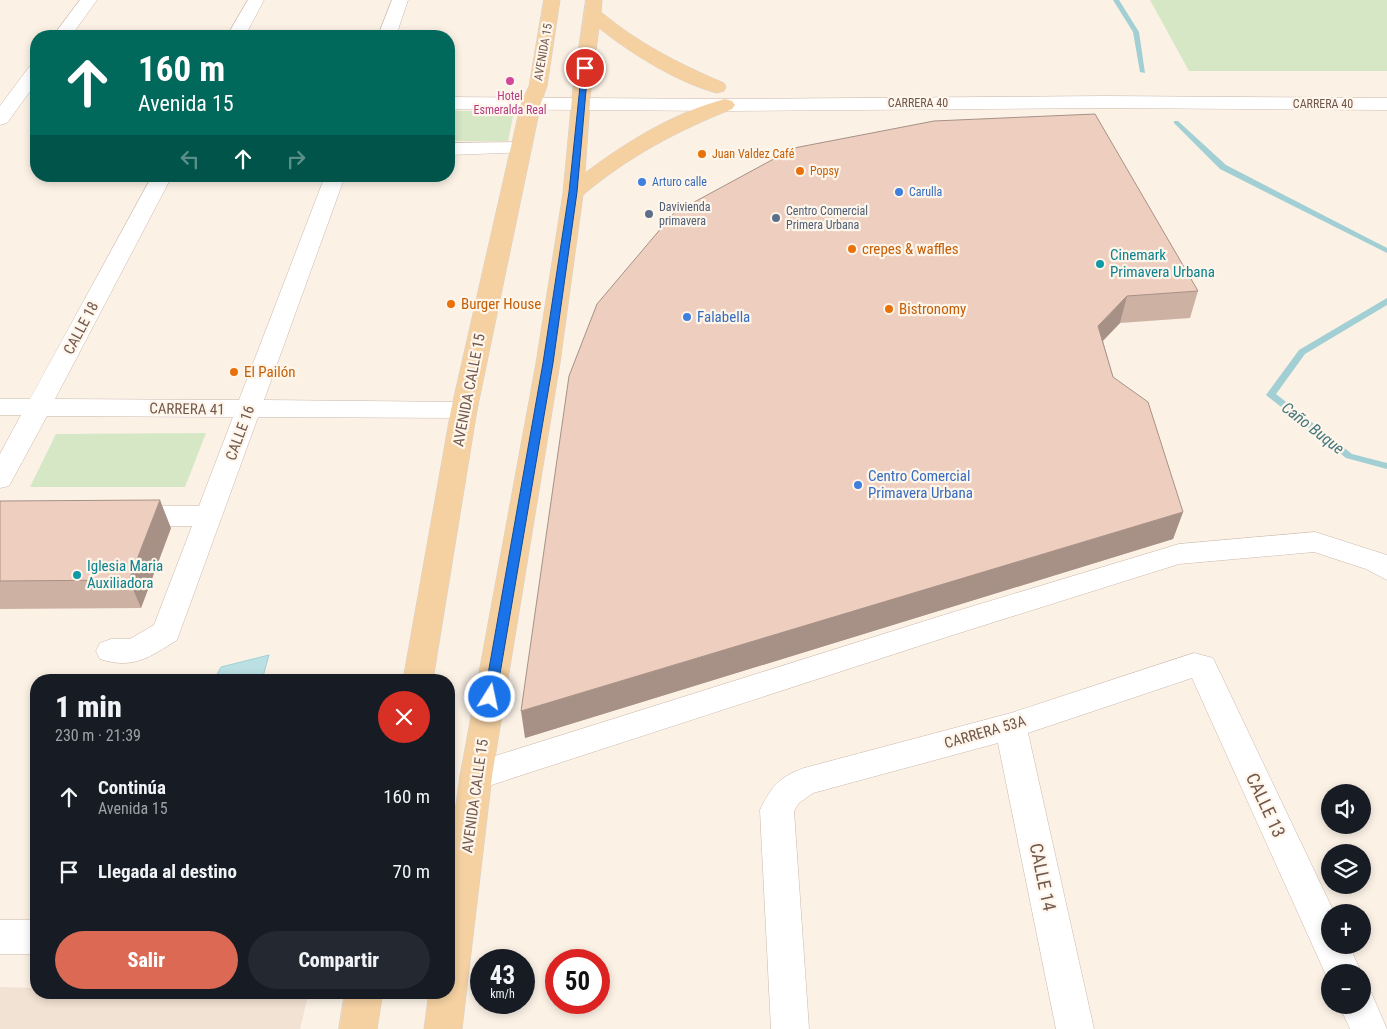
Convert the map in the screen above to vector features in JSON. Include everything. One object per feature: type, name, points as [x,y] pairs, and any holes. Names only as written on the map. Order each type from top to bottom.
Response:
[{"type":"main road","name":"AVENIDA 15","points":[[529,91],[552,0]]},
{"type":"main road","points":[[594,7],[631,44],[656,59],[717,86]]},
{"type":"main road","points":[[573,192],[581,95],[594,7]]},
{"type":"main road","name":"AVENIDA CALLE 15","points":[[419,674],[464,410],[522,148],[529,91]]},
{"type":"main road","points":[[573,192],[605,165],[642,142],[682,121],[725,105]]},
{"type":"main road","name":"AVENIDA CALLE 15","points":[[455,939],[476,776],[548,363],[573,192]]},
{"type":"main road","points":[[358,1029],[363,999]]},
{"type":"main road","points":[[443,1029],[447,999]]},
{"type":"street","points":[[67,30],[90,0]]},
{"type":"street","points":[[239,30],[256,0]]},
{"type":"street","points":[[389,30],[400,0]]},
{"type":"street","points":[[0,83],[30,79]]},
{"type":"street","points":[[0,119],[7,101],[30,82]]},
{"type":"street","name":"CARRERA 40","points":[[581,95],[737,86]]},
{"type":"street","name":"CARRERA 40","points":[[796,86],[1387,88]]},
{"type":"street","name":"CARRERA 40","points":[[455,102],[529,91],[725,105],[1096,102],[1387,104]]},
{"type":"street","points":[[7,101],[30,101]]},
{"type":"street","points":[[455,149],[522,148]]},
{"type":"street","name":"CALLE 18","points":[[0,479],[159,182]]},
{"type":"street","name":"CALLE 16","points":[[111,651],[134,651],[166,632],[332,182]]},
{"type":"street","name":"CARRERA 41","points":[[0,407],[464,410]]},
{"type":"street","points":[[100,516],[209,516]]},
{"type":"street","points":[[476,776],[947,625],[1179,554],[1315,542],[1376,562],[1387,569]]},
{"type":"street","name":"CARRERA 53A","points":[[790,1029],[777,810],[787,793],[804,782],[1011,726],[1194,665],[1202,667]]},
{"type":"street","name":"CALLE 13","points":[[1202,667],[1321,925]]},
{"type":"street","name":"CALLE 14","points":[[1011,726],[1075,1029]]},
{"type":"street","points":[[0,937],[30,937]]},
{"type":"street","points":[[1362,1014],[1370,1029]]},
{"type":"shaded area","points":[[0,987],[30,988],[30,999],[307,999],[300,1029],[0,1029]]},
{"type":"green space","points":[[1150,0],[1387,0],[1387,71],[1189,71]]},
{"type":"green space","points":[[455,111],[514,111],[508,141],[455,141]]},
{"type":"green space","points":[[206,433],[185,487],[30,487],[56,434]]},
{"type":"water","points":[[269,655],[264,674],[217,674],[221,667]]},
{"type":"building","name":"Centro Comercial Primavera Urbana","points":[[1095,114],[1198,291],[1127,296],[1098,326],[1113,377],[1148,402],[1183,512],[521,711],[569,376],[597,304],[674,213],[794,148],[934,121]]},
{"type":"building","points":[[160,500],[129,580],[0,581],[0,501]]},
{"type":"waterway","name":"Caño Buque","points":[[1116,0],[1136,32],[1143,72]]},
{"type":"waterway","name":"Caño Buque","points":[[1176,122],[1223,167],[1387,251]]},
{"type":"waterway","name":"Caño Buque","points":[[1387,301],[1302,352],[1271,395],[1349,456],[1387,466]]},
{"type":"place","name":"Hotel Esmeralda Real","points":[[510,81]]},
{"type":"place","name":"Juan Valdez Café","points":[[702,154]]},
{"type":"place","name":"Popsy","points":[[800,171]]},
{"type":"place","name":"Arturo calle","points":[[642,182]]},
{"type":"place","name":"Carulla","points":[[899,192]]},
{"type":"place","name":"Davivienda primavera","points":[[649,214]]},
{"type":"place","name":"Centro Comercial Primera Urbana","points":[[776,218]]},
{"type":"place","name":"crepes & waffles","points":[[852,249]]},
{"type":"place","name":"Cinemark Primavera Urbana","points":[[1100,264]]},
{"type":"place","name":"Burger House","points":[[451,304]]},
{"type":"place","name":"Bistronomy","points":[[889,309]]},
{"type":"place","name":"Falabella","points":[[687,317]]},
{"type":"place","name":"El Pailón","points":[[234,372]]},
{"type":"place","name":"Centro Comercial Primavera Urbana","points":[[858,485]]},
{"type":"place","name":"Iglesia Maria Auxiliadora","points":[[77,575]]},
{"type":"route","points":[[490,697],[548,363],[573,192],[580,104],[585,68]]}]
